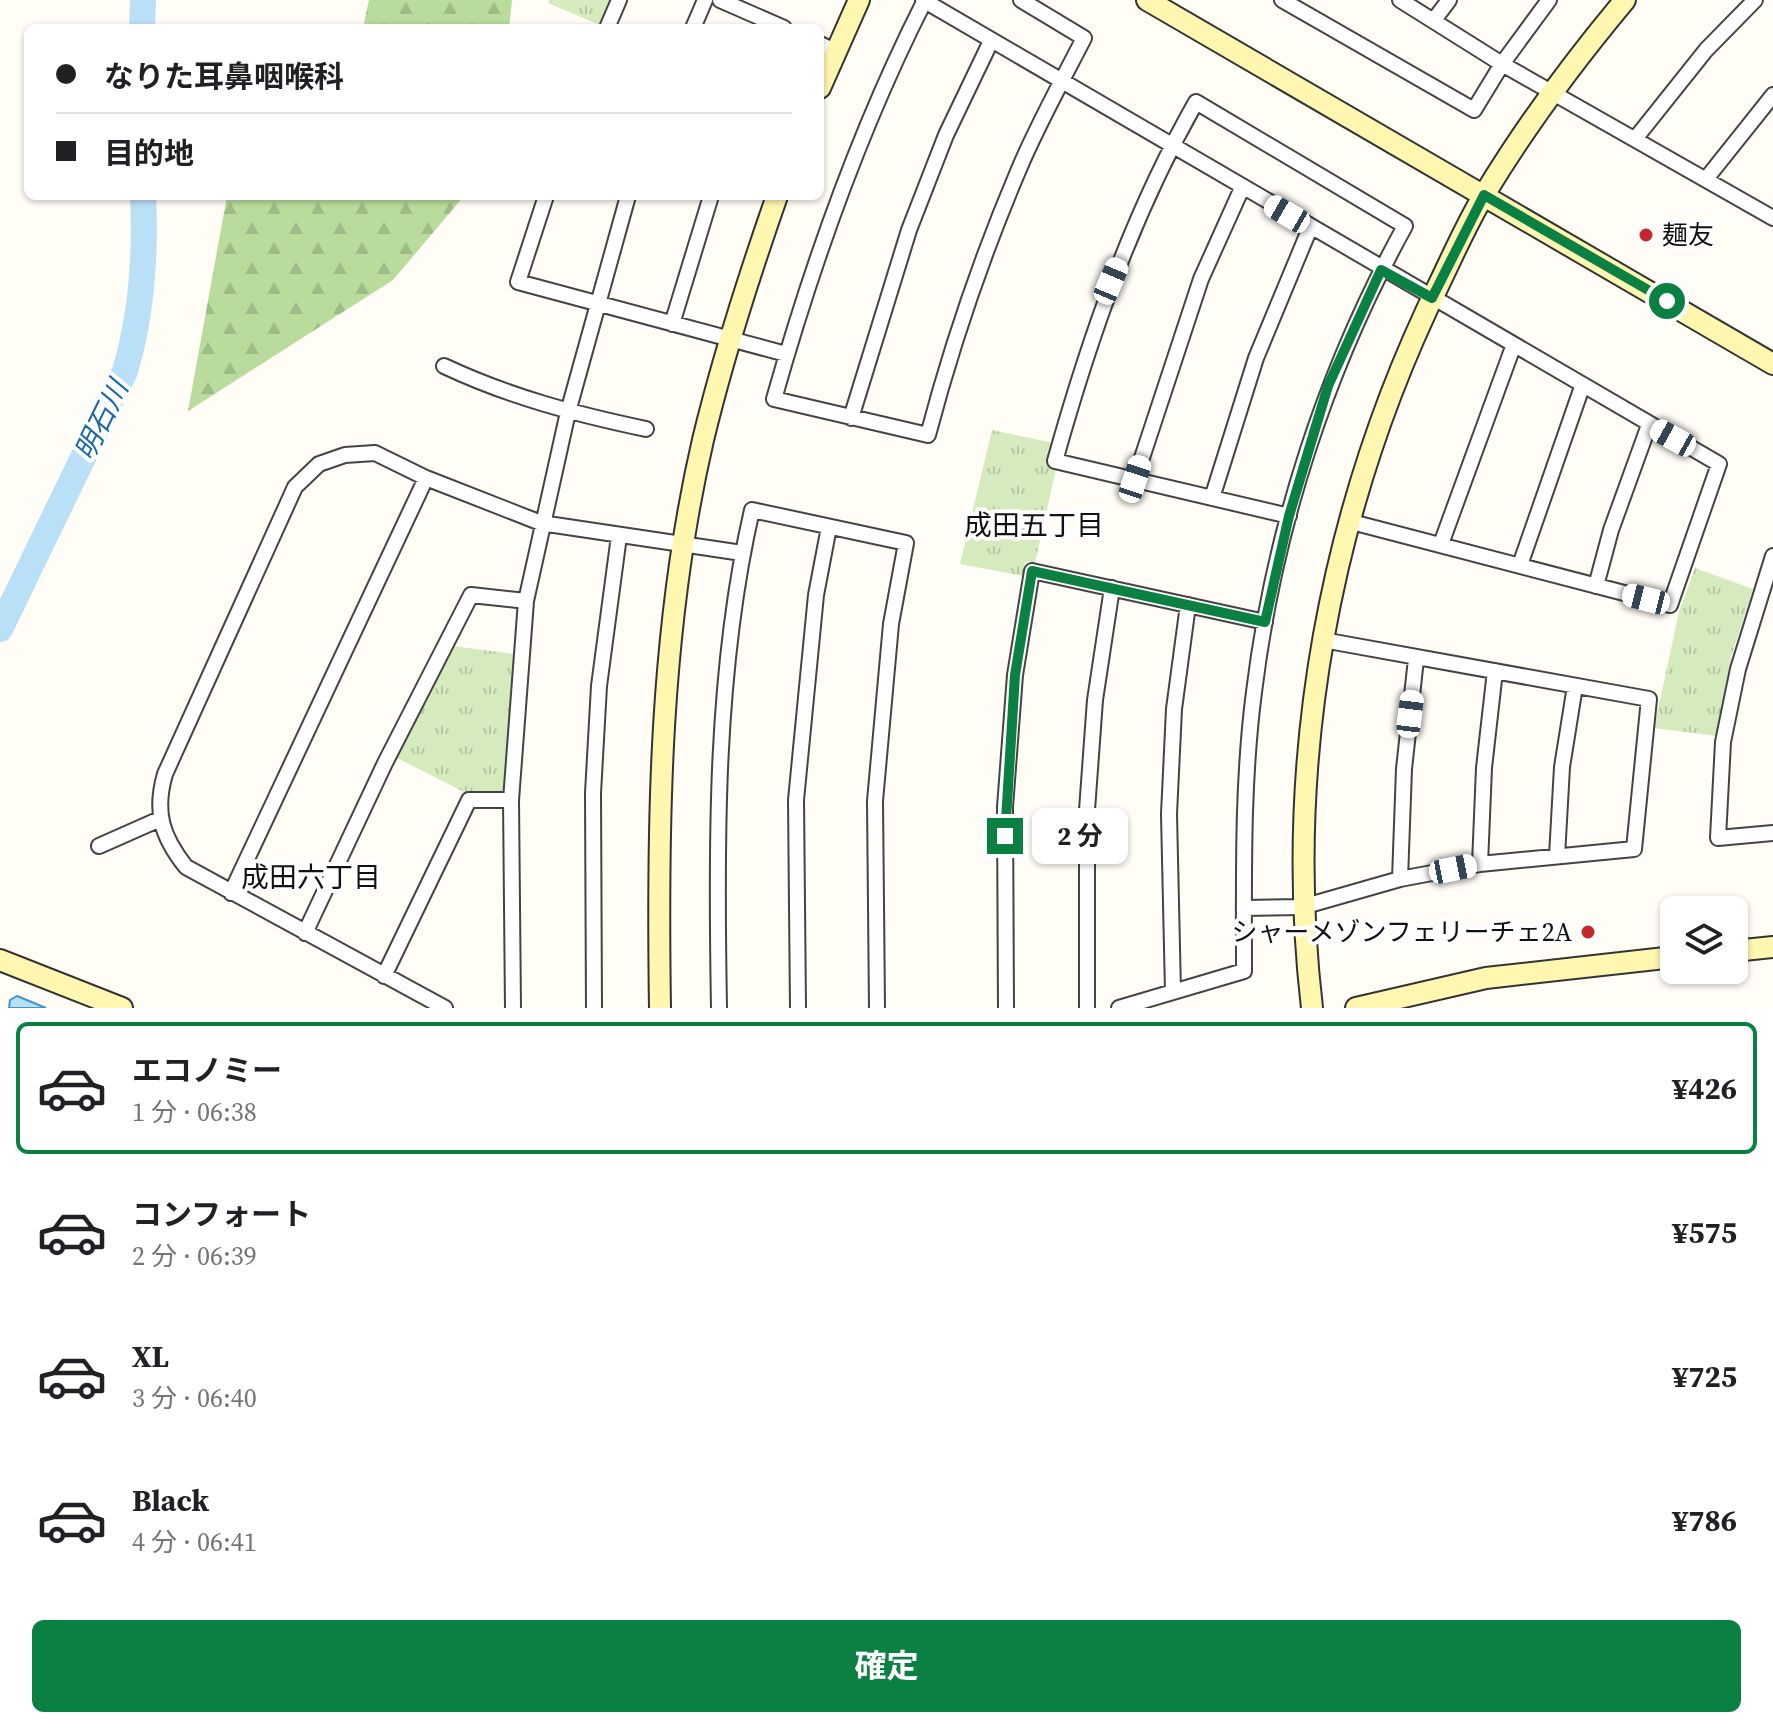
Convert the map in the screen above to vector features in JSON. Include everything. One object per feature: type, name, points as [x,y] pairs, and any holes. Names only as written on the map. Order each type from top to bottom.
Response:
[{"type":"street","points":[[609,24],[619,0]]},
{"type":"street","points":[[695,24],[705,0]]},
{"type":"street","points":[[720,0],[773,24]]},
{"type":"street","points":[[824,68],[828,48],[859,0]]},
{"type":"street","points":[[1021,0],[1084,38],[1062,82],[1020,167],[983,259],[949,355],[928,435],[774,399],[810,273],[876,101],[924,0],[991,41],[1062,82],[1171,145],[1381,270],[1719,464],[1670,605],[1348,521]]},
{"type":"street","points":[[1147,0],[1773,364]]},
{"type":"street","points":[[1282,0],[1474,110],[1502,64],[1549,0]]},
{"type":"street","points":[[1400,0],[1502,64],[1773,218]]},
{"type":"street","points":[[1434,20],[1449,0]]},
{"type":"street","points":[[1312,1008],[1302,907],[1305,789],[1323,640],[1348,521],[1387,402],[1432,298],[1484,195],[1554,91],[1625,0]]},
{"type":"street","points":[[1635,139],[1706,50],[1755,0]]},
{"type":"street","points":[[851,418],[909,230],[946,135],[991,41]]},
{"type":"street","points":[[1706,179],[1773,95]]},
{"type":"street","points":[[1119,1008],[1244,971],[1244,815],[1249,742],[1265,622],[1289,516],[1328,386],[1381,270],[1405,226],[1196,102],[1171,145],[1103,302],[1055,461],[1289,516]]},
{"type":"street","points":[[1135,479],[1201,279],[1242,188]]},
{"type":"street","points":[[545,200],[518,282],[786,354]]},
{"type":"street","points":[[513,1008],[511,800],[526,601],[568,412],[627,200]]},
{"type":"street","points":[[672,324],[710,200]]},
{"type":"street","points":[[660,1008],[660,796],[667,687],[684,546],[703,442],[730,340],[776,200]]},
{"type":"street","points":[[1212,498],[1256,358],[1310,228]]},
{"type":"street","points":[[1441,544],[1513,347]]},
{"type":"street","points":[[444,366],[498,391],[568,412],[646,429]]},
{"type":"street","points":[[1520,565],[1582,387]]},
{"type":"street","points":[[1596,586],[1611,530],[1649,425]]},
{"type":"street","points":[[445,1008],[186,867],[162,833],[160,791],[165,774],[295,487],[319,464],[375,453],[426,478],[541,523],[742,553]]},
{"type":"street","points":[[231,893],[426,478]]},
{"type":"street","points":[[719,1008],[720,796],[742,553],[752,510],[906,543],[891,624],[875,801],[877,1008]]},
{"type":"street","points":[[798,1008],[796,800],[816,595],[829,527]]},
{"type":"street","points":[[594,1008],[593,793],[599,686],[619,536]]},
{"type":"street","points":[[1773,556],[1738,669],[1723,742],[1718,838],[1773,833]]},
{"type":"street","points":[[1006,1008],[1005,807],[1015,675],[1032,571],[1265,622]]},
{"type":"street","points":[[1087,1008],[1087,810],[1095,700],[1112,588]]},
{"type":"street","points":[[305,933],[385,763],[471,595],[526,601]]},
{"type":"street","points":[[1173,992],[1169,814],[1174,709],[1188,605]]},
{"type":"street","points":[[1244,908],[1302,907],[1400,879],[1480,864],[1634,849],[1649,699],[1323,640]]},
{"type":"street","points":[[1400,879],[1404,769],[1416,659]]},
{"type":"street","points":[[1480,864],[1484,768],[1495,671]]},
{"type":"street","points":[[1557,856],[1562,767],[1575,686]]},
{"type":"street","points":[[384,976],[469,800],[511,800]]},
{"type":"street","points":[[99,846],[160,819]]},
{"type":"street","points":[[1748,950],[1773,947]]},
{"type":"street","points":[[1356,1008],[1486,978],[1660,959]]},
{"type":"street","points":[[0,960],[122,1008]]},
{"type":"green space","points":[[369,0],[512,0],[509,24],[364,24]]},
{"type":"green space","points":[[549,0],[611,0],[600,24],[548,3]]},
{"type":"green space","points":[[226,200],[461,200],[393,280],[188,411]]},
{"type":"green space","points":[[992,430],[1053,443],[1048,467],[1056,469],[1035,563],[1025,562],[1023,576],[960,564]]},
{"type":"green space","points":[[1695,568],[1753,589],[1731,657],[1717,736],[1654,728],[1679,612]]},
{"type":"green space","points":[[452,646],[514,654],[506,787],[499,794],[466,793],[397,758]]},
{"type":"water","points":[[17,996],[46,1008],[9,1008],[10,1000]]},
{"type":"waterway","name":"明石川","points":[[142,24],[143,0]]},
{"type":"waterway","name":"明石川","points":[[0,629],[125,371],[142,284],[143,200]]},
{"type":"place","name":"麺友","points":[[1646,235]]},
{"type":"place","name":"シャーメゾンフェリーチェ2A","points":[[1588,932]]},
{"type":"district","name":"成田五丁目","points":[[1034,525]]},
{"type":"district","name":"成田六丁目","points":[[311,877]]},
{"type":"route","points":[[1005,836],[1015,675],[1032,571],[1265,622],[1289,516],[1328,386],[1381,270],[1432,298],[1484,195],[1667,301]]}]
